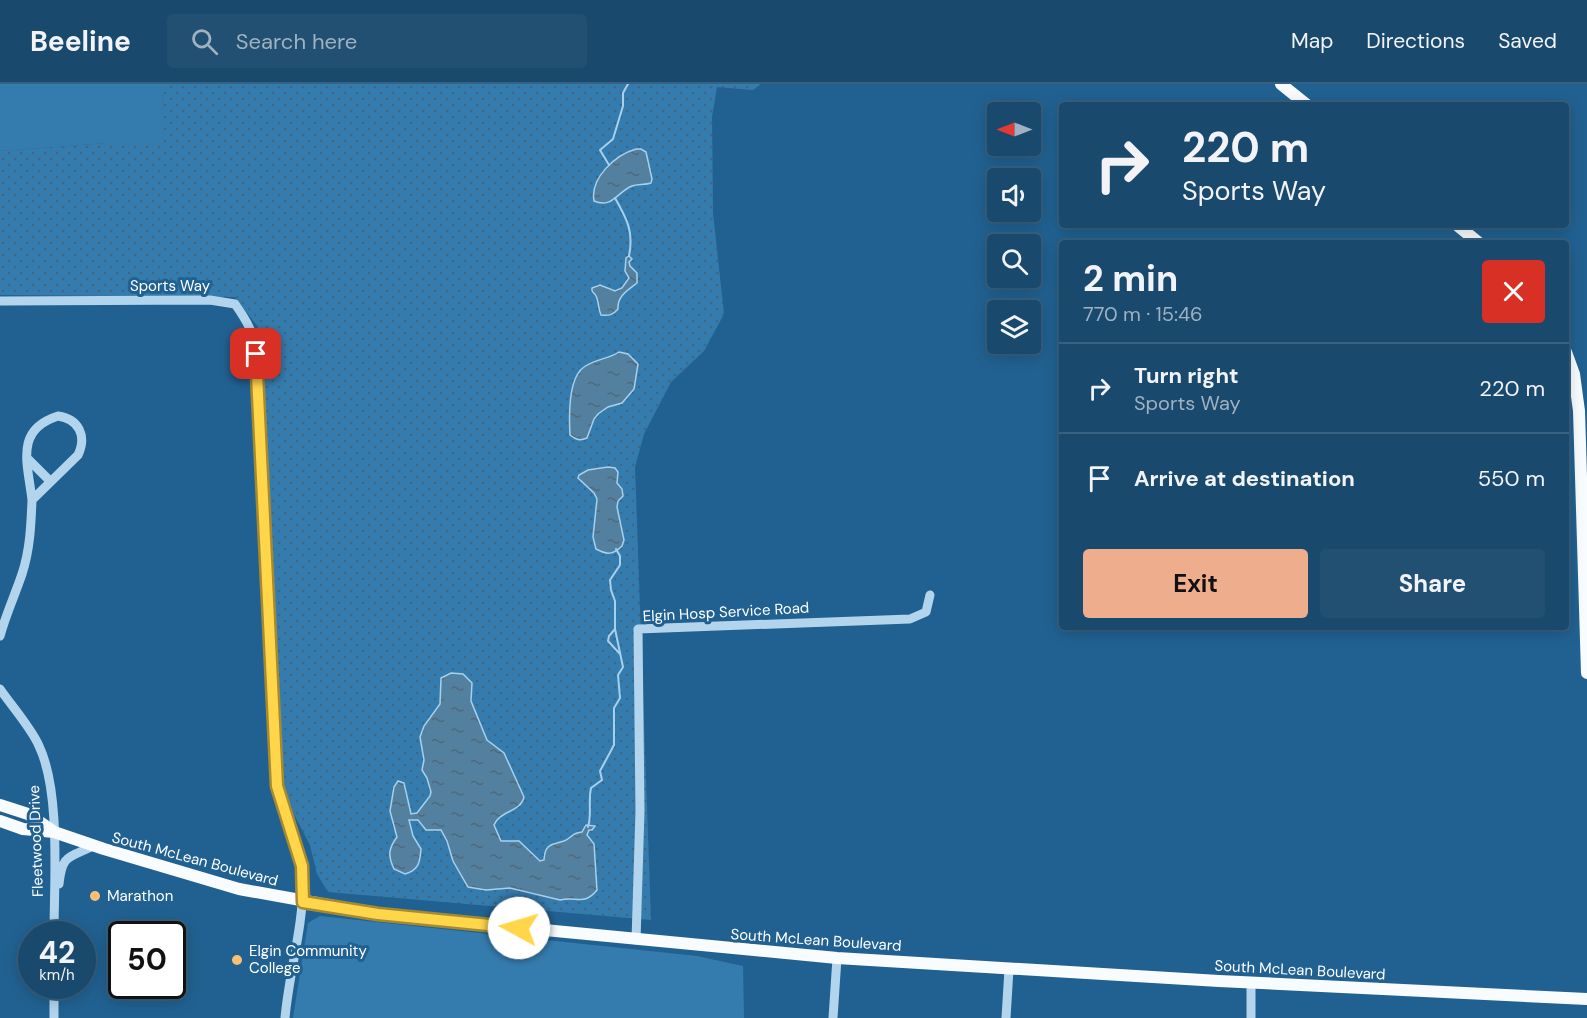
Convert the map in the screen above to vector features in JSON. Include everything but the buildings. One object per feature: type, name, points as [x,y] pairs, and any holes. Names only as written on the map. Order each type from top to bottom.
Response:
[{"type":"main road","points":[[1281,84],[1303,102]]},
{"type":"main road","points":[[1461,228],[1475,240]]},
{"type":"main road","points":[[1569,360],[1574,374],[1579,411],[1587,673]]},
{"type":"main road","name":"South McLean Boulevard","points":[[0,804],[28,814],[54,832]]},
{"type":"main road","name":"South McLean Boulevard","points":[[0,821],[23,829],[54,832],[93,846],[239,889],[378,914],[837,958],[1251,983],[1587,999]]},
{"type":"street","name":"Sports Way","points":[[0,301],[210,300],[235,304],[248,322],[254,338],[256,354],[277,786],[302,866],[303,902],[285,1018]]},
{"type":"street","points":[[0,636],[7,610],[22,574],[31,535],[32,500],[26,447],[31,435],[44,421],[58,416],[68,418],[78,427],[83,446],[78,455],[32,500]]},
{"type":"street","points":[[28,459],[50,481]]},
{"type":"street","name":"Elgin Hosp Service Road","points":[[636,940],[640,811],[638,629],[910,619],[926,612],[930,595]]},
{"type":"street","name":"Fleetwood Drive","points":[[0,688],[39,745],[49,777],[54,832],[54,921]]},
{"type":"street","points":[[54,902],[60,896],[61,865],[67,859],[93,846]]},
{"type":"street","points":[[833,1018],[837,958]]},
{"type":"street","points":[[1006,1018],[1009,969]]},
{"type":"street","points":[[1251,983],[1251,1018]]},
{"type":"street","points":[[54,999],[54,1018]]},
{"type":"shaded area","points":[[0,84],[162,84],[164,143],[108,143],[0,151]]},
{"type":"shaded area","points":[[162,84],[761,84],[753,90],[717,87],[712,117],[713,213],[724,314],[704,351],[671,382],[644,434],[635,467],[651,920],[328,892],[317,874],[310,845],[285,797],[258,327],[235,297],[0,295],[0,151],[108,143],[163,143]]},
{"type":"shaded area","points":[[320,916],[697,956],[743,966],[744,1018],[293,1018],[308,923]]},
{"type":"water","points":[[636,149],[646,152],[651,183],[632,186],[605,203],[594,201],[594,192],[600,176],[620,156]]},
{"type":"water","points":[[629,256],[632,259],[629,262],[630,266],[637,273],[637,283],[621,297],[616,311],[611,315],[601,315],[592,288],[600,285],[615,291],[622,288],[629,278],[625,271],[626,258]]},
{"type":"water","points":[[619,352],[628,354],[638,364],[634,389],[622,403],[608,407],[598,414],[587,438],[580,440],[574,438],[570,435],[570,408],[572,389],[579,372],[588,364]]},
{"type":"water","points":[[615,468],[618,472],[617,483],[622,489],[623,496],[618,501],[617,507],[624,540],[622,546],[610,553],[596,549],[593,537],[597,499],[594,493],[578,478],[588,470]]},
{"type":"water","points":[[451,673],[463,674],[472,683],[471,701],[487,740],[504,753],[524,797],[519,806],[500,817],[494,825],[501,841],[519,841],[540,861],[544,860],[546,850],[550,846],[582,832],[586,825],[595,826],[589,830],[587,835],[594,844],[597,890],[588,898],[560,900],[510,888],[486,890],[468,887],[453,861],[441,830],[426,830],[418,820],[409,820],[413,836],[421,849],[418,865],[405,874],[394,869],[390,853],[397,837],[390,811],[394,787],[398,781],[404,783],[411,814],[417,813],[430,796],[427,778],[422,770],[424,760],[420,737],[424,726],[440,704],[441,678]]},
{"type":"waterway","points":[[609,165],[600,150],[613,139],[623,106],[623,93],[628,84]]},
{"type":"waterway","points":[[615,198],[630,233],[629,256]]},
{"type":"waterway","points":[[588,827],[591,788],[602,780],[600,771],[614,745],[614,708],[620,698],[618,675],[623,667],[615,629],[615,601],[610,580],[620,565],[620,556],[616,549]]},
{"type":"waterway","points":[[615,629],[608,641],[620,654]]},
{"type":"place","name":"Marathon","points":[[95,896]]},
{"type":"place","name":"Elgin Community College","points":[[237,960]]},
{"type":"route","points":[[256,354],[277,786],[302,866],[303,902],[378,914],[519,928]]}]
